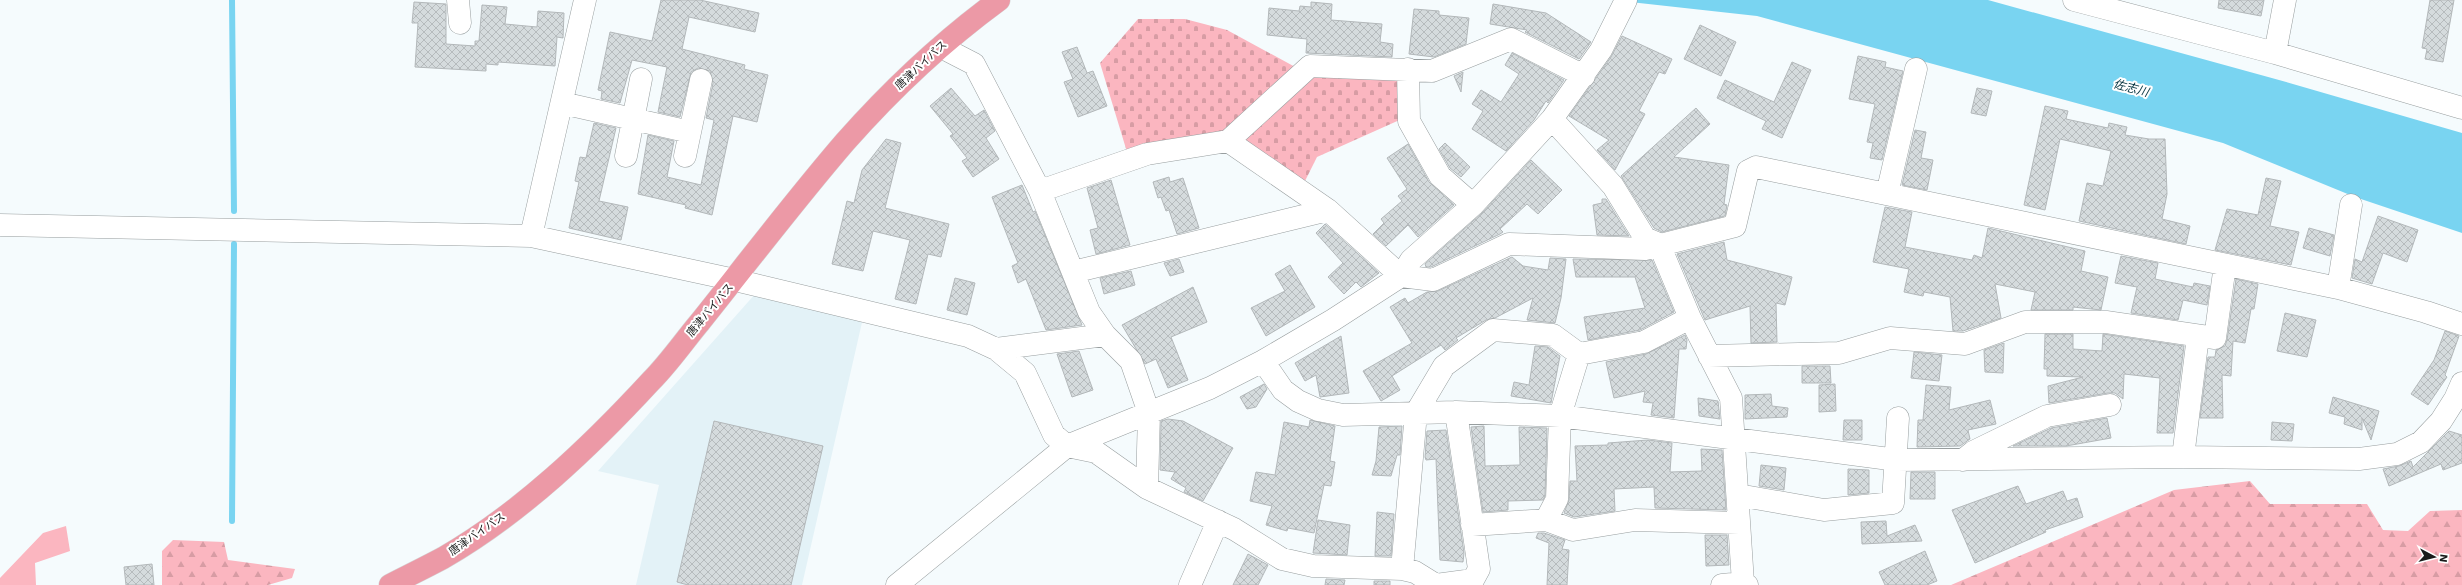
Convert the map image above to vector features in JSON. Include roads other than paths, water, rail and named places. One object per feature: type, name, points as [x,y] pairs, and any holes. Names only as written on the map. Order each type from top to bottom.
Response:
[{"type":"highway","name":"唐津バイパス","points":[[390,585],[444,557],[498,520],[556,475],[653,380],[846,142],[899,86],[941,47],[964,26],[999,0]]},
{"type":"street","points":[[458,0],[460,23]]},
{"type":"street","points":[[531,236],[585,0]]},
{"type":"street","points":[[2074,0],[2275,53],[2462,108]]},
{"type":"street","points":[[2275,53],[2285,0]]},
{"type":"street","points":[[897,585],[1067,446],[1210,388],[1264,361],[1333,320],[1401,276],[1411,260],[1473,205],[1552,119],[1584,76],[1623,7]]},
{"type":"street","points":[[1040,191],[1147,154],[1228,141],[1310,66],[1432,71],[1511,39],[1584,76]]},
{"type":"street","points":[[941,47],[974,64],[1040,191],[1089,312],[1106,335],[1131,361],[1149,413],[1147,488]]},
{"type":"street","points":[[1887,194],[1916,69]]},
{"type":"street","points":[[1408,70],[1409,121],[1440,176],[1473,205]]},
{"type":"street","points":[[626,156],[642,80]]},
{"type":"street","points":[[685,156],[701,80]]},
{"type":"street","points":[[562,103],[690,132]]},
{"type":"street","points":[[1552,119],[1613,186],[1645,238],[1659,244],[1690,318],[1731,398],[1739,523],[1737,584]]},
{"type":"street","points":[[1228,141],[1328,210],[1401,276],[1433,280],[1509,244],[1645,249],[1659,244],[1736,226],[1748,171],[1756,167],[2338,288],[2426,312],[2462,324]]},
{"type":"street","points":[[2338,288],[2351,205]]},
{"type":"street","points":[[1073,272],[1328,210]]},
{"type":"street","points":[[0,225],[531,236],[735,280],[968,336],[996,349],[1025,373],[1054,435],[1067,446],[1096,452],[1147,488],[1218,521],[1282,559],[1313,566],[1410,575],[1436,585],[1473,580],[1479,569],[1456,412]]},
{"type":"street","points":[[1709,356],[1838,353],[1890,338],[1966,344],[2025,322],[2106,322],[2215,338],[2225,265]]},
{"type":"street","points":[[1410,575],[1416,413],[1444,366],[1493,330],[1553,335],[1579,354],[1644,342],[1690,318]]},
{"type":"street","points":[[996,349],[1106,335]]},
{"type":"street","points":[[2183,456],[2198,336]]},
{"type":"street","points":[[1546,520],[1557,499],[1560,416],[1579,354]]},
{"type":"street","points":[[1264,361],[1283,390],[1298,401],[1318,410],[1343,415],[1456,412],[1560,416],[1897,460],[2183,456],[2359,459],[2397,454],[2421,442],[2441,421],[2455,399],[2462,383]]},
{"type":"street","points":[[1963,460],[1973,452],[2047,416],[2110,405]]},
{"type":"street","points":[[1738,495],[1824,510],[1893,503],[1897,460],[1898,418]]},
{"type":"street","points":[[1472,525],[1546,520],[1573,530],[1635,520],[1739,523]]},
{"type":"street","points":[[1190,585],[1218,521]]},
{"type":"water","name":"佐志川","points":[[1612,0],[1988,0],[2279,80],[2462,133],[2462,233],[2355,197],[2223,143],[1757,16]]},
{"type":"waterway","points":[[232,0],[234,211]]},
{"type":"waterway","points":[[232,521],[234,244]]}]
